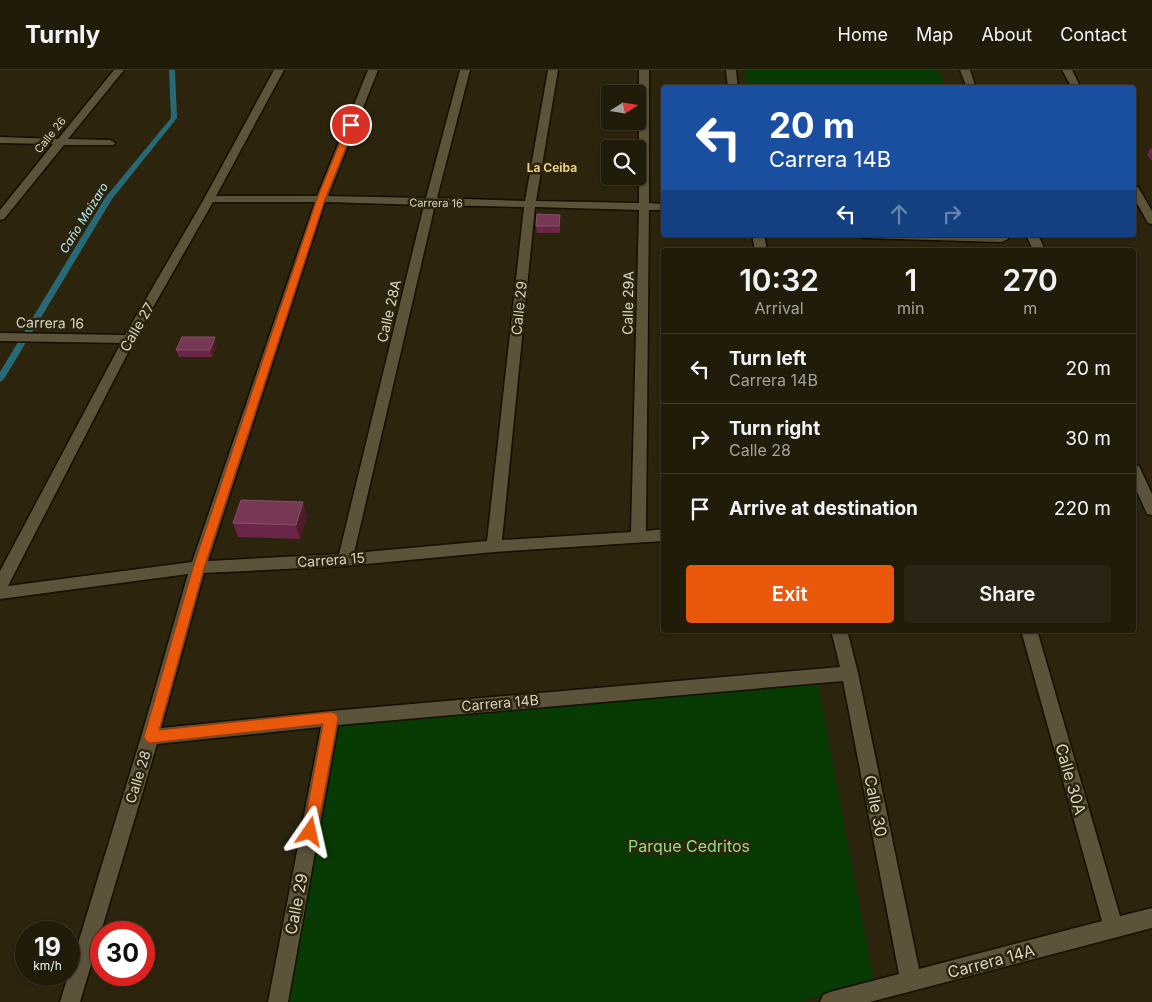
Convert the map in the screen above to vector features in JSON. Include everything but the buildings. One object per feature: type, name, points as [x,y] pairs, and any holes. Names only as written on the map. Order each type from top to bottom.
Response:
[{"type":"street","name":"Calle 26","points":[[0,217],[119,70]]},
{"type":"street","name":"Calle 27","points":[[0,586],[129,340],[279,70]]},
{"type":"street","name":"Calle 28","points":[[70,1002],[150,737],[198,568],[321,199],[373,70]]},
{"type":"street","name":"Calle 28A","points":[[345,560],[430,203],[465,70]]},
{"type":"street","name":"Calle 29","points":[[494,546],[530,204],[553,70]]},
{"type":"street","name":"Calle 29A","points":[[638,537],[644,207],[644,70]]},
{"type":"street","points":[[730,70],[732,85]]},
{"type":"street","points":[[966,70],[971,85]]},
{"type":"street","points":[[1067,70],[1074,85]]},
{"type":"street","points":[[0,140],[62,140],[110,143]]},
{"type":"street","points":[[1136,193],[1150,216]]},
{"type":"street","name":"Carrera 16","points":[[209,199],[321,199],[661,207]]},
{"type":"street","points":[[1136,213],[1150,216]]},
{"type":"street","points":[[932,237],[1002,239],[1002,237]]},
{"type":"street","name":"Carrera 16","points":[[0,337],[129,340]]},
{"type":"street","points":[[1136,476],[1146,503]]},
{"type":"street","name":"Carrera 15","points":[[0,593],[198,568],[345,560],[494,546],[661,535]]},
{"type":"street","name":"Calle 30","points":[[840,633],[850,673],[911,982]]},
{"type":"street","name":"Calle 30A","points":[[1030,633],[1114,929]]},
{"type":"street","name":"Carrera 14B","points":[[150,737],[331,718],[850,673]]},
{"type":"street","name":"Calle 29","points":[[278,1002],[331,718]]},
{"type":"street","name":"Carrera 14A","points":[[830,1002],[1152,918]]},
{"type":"green space","points":[[745,70],[938,70],[946,85],[747,85]]},
{"type":"green space","name":"Parque Cedritos","points":[[817,678],[874,982],[799,1002],[281,1002],[335,722]]},
{"type":"waterway","name":"Caño Maizaro","points":[[0,379],[109,198],[174,118],[172,70]]},
{"type":"district","name":"La Ceiba","points":[[552,168]]},
{"type":"route","points":[[310,832],[331,718],[150,737],[198,568],[321,199],[351,125]]}]
